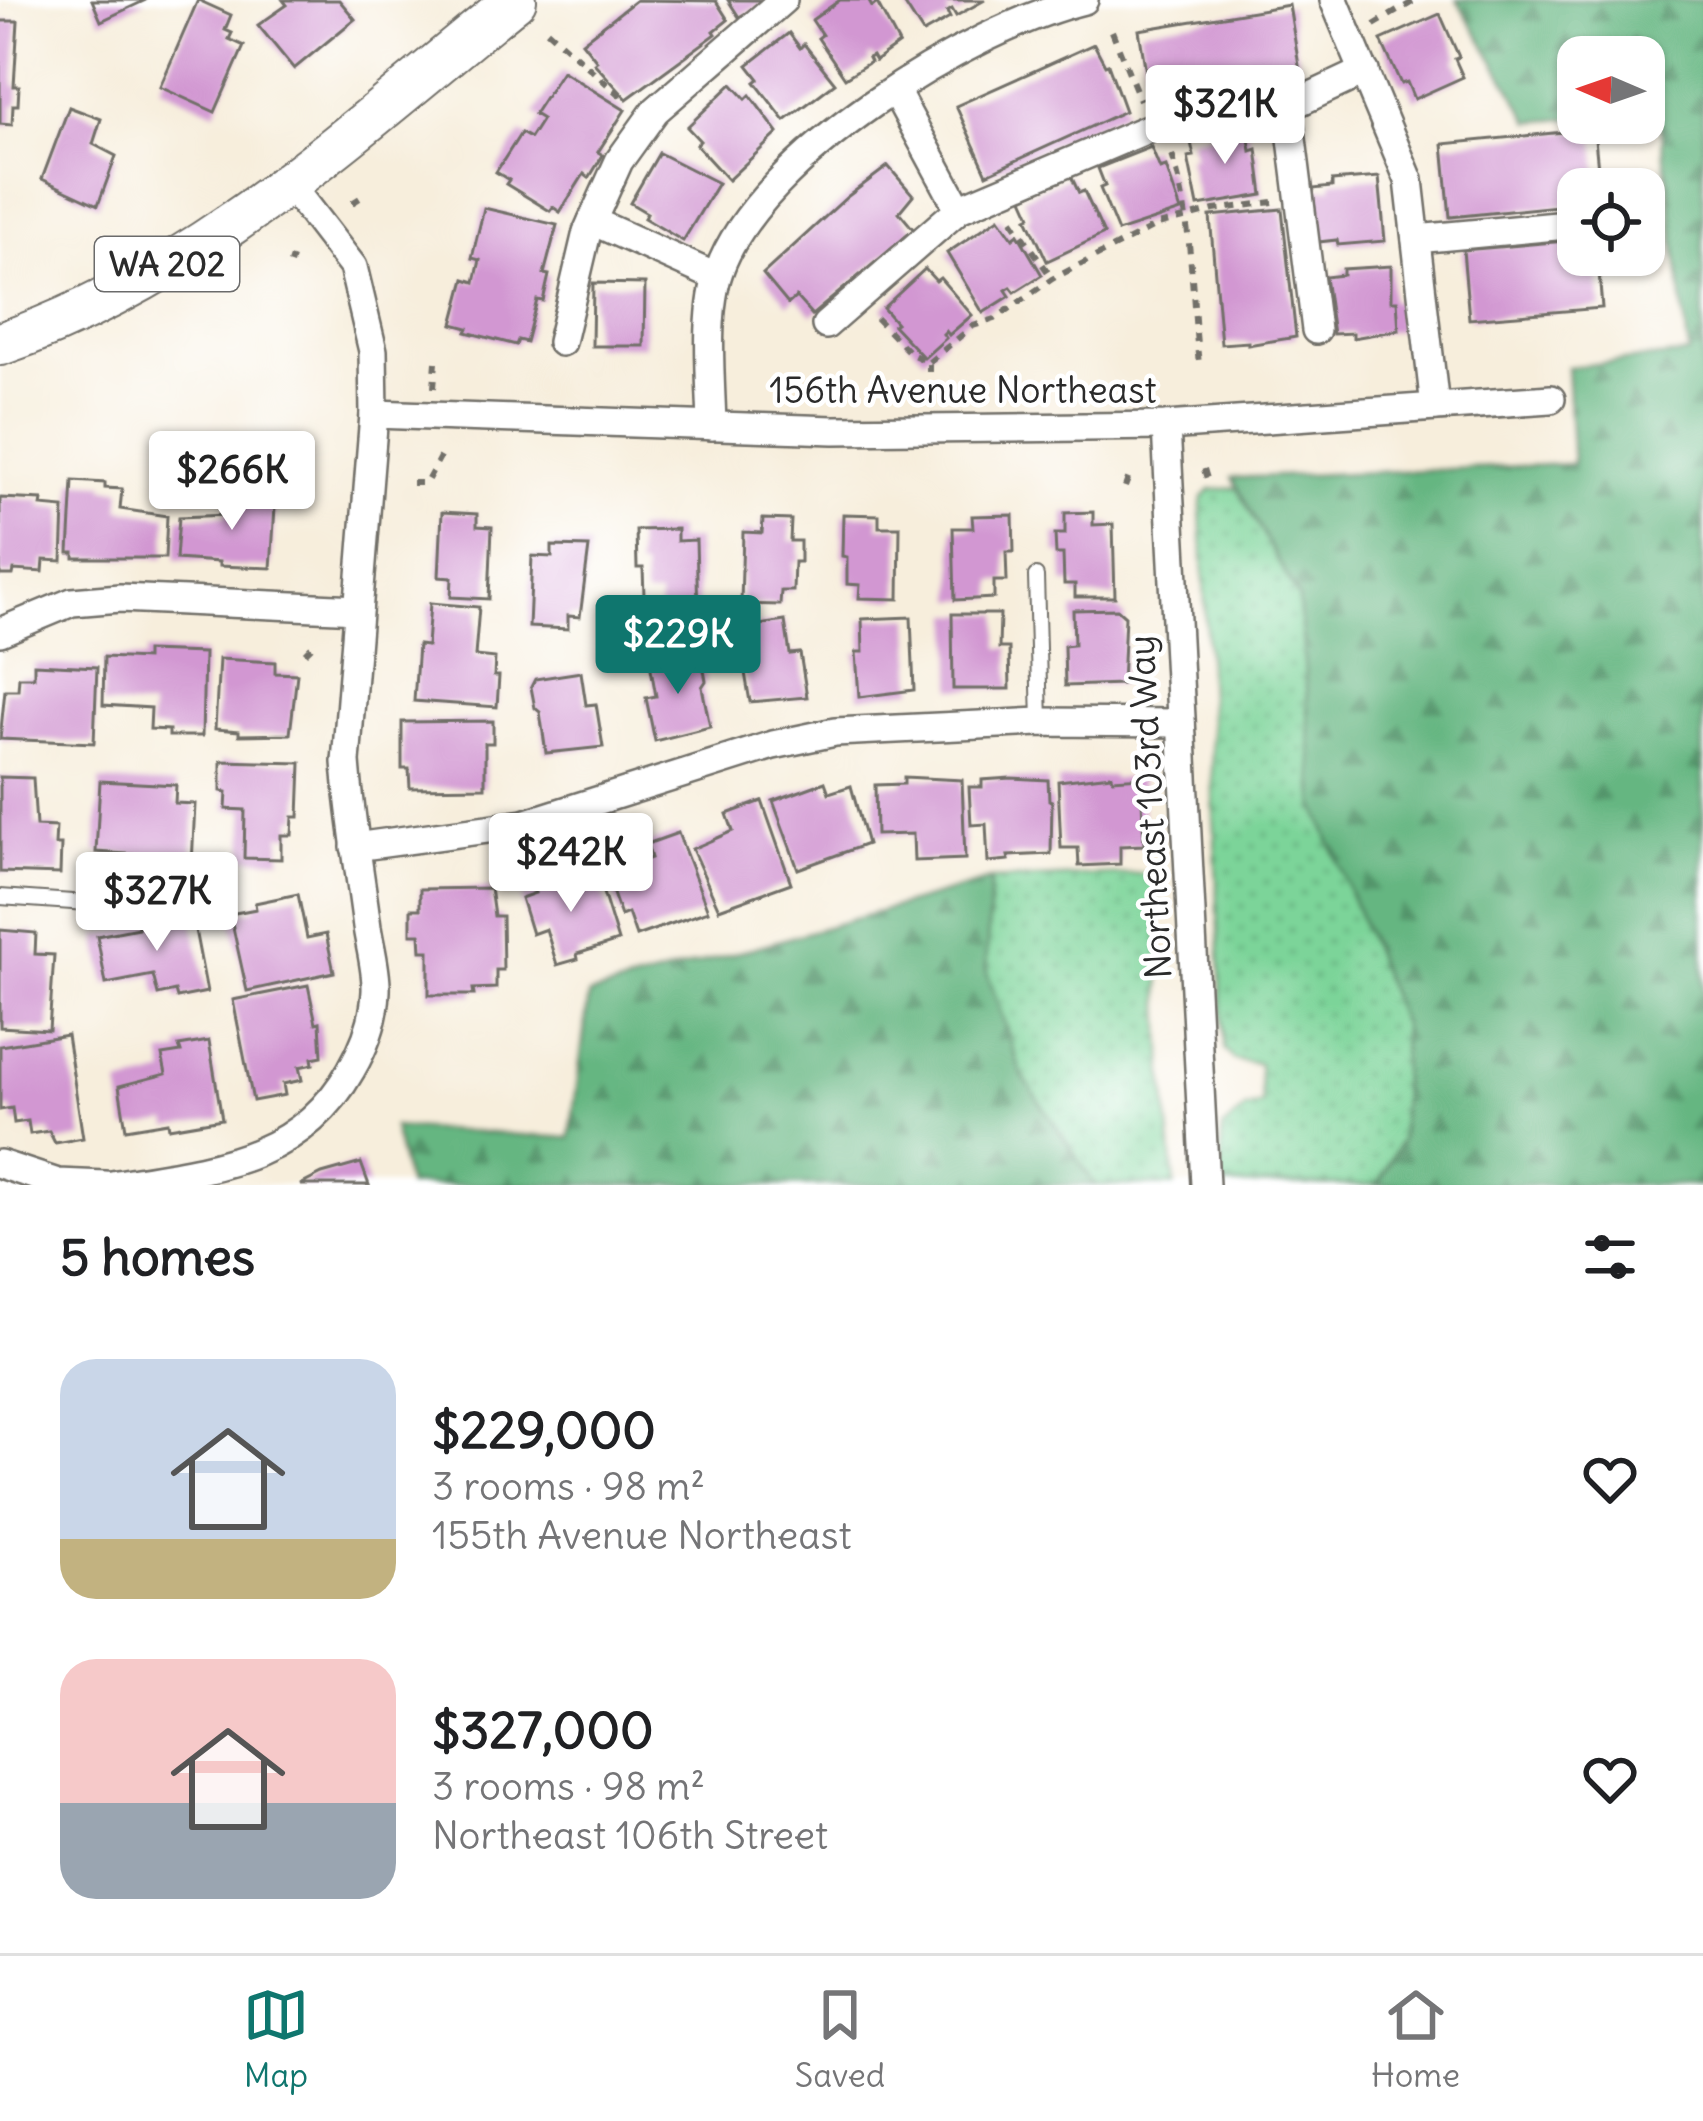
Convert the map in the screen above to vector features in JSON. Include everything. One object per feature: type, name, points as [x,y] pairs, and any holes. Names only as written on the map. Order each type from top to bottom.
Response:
[{"type":"main road","name":"WA 202","points":[[0,344],[131,288],[289,184],[515,0]]},
{"type":"street","points":[[561,342],[592,221],[619,161],[655,111],[783,0]]},
{"type":"street","points":[[712,426],[716,277],[733,236],[771,187],[849,122],[949,57],[1059,6],[1084,0]]},
{"type":"street","points":[[1334,0],[1409,180],[1435,407]]},
{"type":"street","points":[[826,325],[959,209],[1152,127],[1288,106],[1365,71]]},
{"type":"street","points":[[895,92],[959,209]]},
{"type":"street","points":[[1288,106],[1316,330]]},
{"type":"street","points":[[0,1164],[58,1183],[109,1185],[220,1167],[245,1172],[266,1150],[307,1126],[341,1089],[366,1044],[376,990],[346,762],[374,414],[373,352],[353,267],[289,184]]},
{"type":"street","points":[[592,221],[716,277]]},
{"type":"street","points":[[1416,239],[1557,226]]},
{"type":"street","name":"156th Avenue Northeast","points":[[374,414],[834,430],[1166,426],[1551,399]]},
{"type":"street","name":"Northeast 103rd Way","points":[[1166,426],[1205,1185]]},
{"type":"street","points":[[0,632],[72,602],[119,598],[358,609]]},
{"type":"street","points":[[355,847],[524,824],[706,764],[831,733],[1040,722],[1181,723]]},
{"type":"lane","points":[[1036,575],[1040,722]]},
{"type":"lane","points":[[0,897],[87,903]]},
{"type":"path","points":[[1366,30],[1416,0]]},
{"type":"path","points":[[547,30],[638,111]]},
{"type":"path","points":[[1112,31],[1144,109]]},
{"type":"path","points":[[1166,139],[1186,199],[1199,364]]},
{"type":"path","points":[[352,202],[363,196]]},
{"type":"path","points":[[929,362],[973,326],[1012,310],[1052,279],[1158,225],[1185,216],[1276,202]]},
{"type":"path","points":[[1003,207],[1052,279]]},
{"type":"path","points":[[869,310],[911,354],[929,362]]},
{"type":"path","points":[[434,388],[436,362]]},
{"type":"path","points":[[929,362],[929,372]]},
{"type":"path","points":[[412,483],[426,483],[440,458]]},
{"type":"path","points":[[1204,469],[1209,485]]},
{"type":"path","points":[[1125,487],[1131,471]]},
{"type":"path","points":[[305,653],[314,644]]},
{"type":"green space","points":[[1457,0],[1703,0],[1703,1185],[1378,1185],[1401,1139],[1403,1027],[1316,806],[1299,599],[1232,478],[1573,464],[1567,367],[1689,354],[1662,144],[1665,36],[1557,36],[1557,120],[1531,122]]},
{"type":"green space","points":[[1237,488],[1299,599],[1316,806],[1403,1027],[1401,1139],[1378,1185],[1221,1185],[1222,1129],[1245,1109],[1262,1104],[1259,1064],[1234,1060],[1224,1049],[1201,512],[1203,497],[1211,490]]},
{"type":"green space","points":[[1156,873],[1164,1075],[1175,1185],[1095,1185],[1022,1076],[986,970],[990,880]]},
{"type":"green space","points":[[990,880],[986,970],[1022,1075],[1095,1185],[407,1185],[393,1127],[570,1138],[589,995]]},
{"type":"building","points":[[92,0],[146,0],[101,21]]},
{"type":"building","points":[[198,0],[231,15],[225,30],[232,33],[229,39],[244,46],[215,112],[160,87]]},
{"type":"building","points":[[283,0],[339,0],[355,19],[294,69],[258,25],[287,5]]},
{"type":"building","points":[[636,0],[716,1],[728,20],[716,34],[627,99],[582,42]]},
{"type":"building","points":[[728,0],[768,0],[739,17]]},
{"type":"building","points":[[840,0],[868,0],[872,7],[877,3],[899,44],[875,61],[868,58],[870,62],[845,78],[818,38],[822,35],[812,20]]},
{"type":"building","points":[[902,0],[985,0],[956,16],[952,9],[947,12],[950,18],[923,33]]},
{"type":"building","points":[[1289,5],[1301,78],[1151,103],[1139,30]]},
{"type":"building","points":[[1440,14],[1463,77],[1414,99],[1407,82],[1401,84],[1381,40]]},
{"type":"building","points":[[0,21],[18,21],[14,86],[19,86],[18,105],[13,105],[12,125],[0,124]]},
{"type":"building","points":[[789,33],[835,83],[785,121],[748,65]]},
{"type":"building","points":[[1094,44],[1108,64],[1125,111],[987,174],[956,106]]},
{"type":"building","points":[[562,71],[625,110],[598,152],[603,155],[589,178],[584,174],[560,212],[553,207],[550,211],[506,184],[509,180],[496,172],[521,133],[530,138],[542,119],[534,114]]},
{"type":"building","points":[[732,84],[746,99],[750,95],[778,133],[728,180],[696,145],[700,141],[687,127]]},
{"type":"building","points":[[69,107],[101,119],[93,144],[116,156],[98,205],[42,179]]},
{"type":"building","points":[[1247,127],[1251,151],[1257,149],[1263,195],[1198,206],[1188,157],[1194,156],[1190,138]]},
{"type":"building","points":[[1557,133],[1557,144],[1596,144],[1598,168],[1557,168],[1557,206],[1450,217],[1443,144]]},
{"type":"building","points":[[1151,147],[1160,169],[1166,167],[1181,211],[1118,232],[1100,188],[1105,186],[1098,168]]},
{"type":"building","points":[[659,153],[718,183],[683,241],[644,218],[647,213],[630,203]]},
{"type":"building","points":[[888,166],[913,195],[899,212],[914,230],[812,315],[796,297],[788,304],[763,274]]},
{"type":"building","points":[[1071,176],[1079,193],[1084,191],[1104,234],[1047,261],[1023,198]]},
{"type":"building","points":[[1379,177],[1385,241],[1318,242],[1313,189],[1332,187],[1332,181]]},
{"type":"building","points":[[484,208],[557,225],[544,274],[549,275],[543,301],[537,300],[526,342],[518,340],[516,345],[453,324],[465,279],[475,282],[480,260],[472,258]]},
{"type":"building","points":[[1282,209],[1296,337],[1221,344],[1210,216]]},
{"type":"building","points":[[999,218],[1013,238],[1018,234],[1042,275],[1015,292],[1011,287],[1006,290],[1010,296],[983,313],[947,253]]},
{"type":"building","points":[[1557,242],[1557,276],[1599,276],[1602,308],[1469,319],[1463,250]]},
{"type":"building","points":[[1391,266],[1391,301],[1397,301],[1399,330],[1353,338],[1353,333],[1333,334],[1325,277],[1343,275],[1343,269]]},
{"type":"building","points":[[925,269],[936,281],[940,278],[972,315],[949,335],[946,331],[946,338],[924,358],[883,308]]},
{"type":"building","points":[[593,283],[645,284],[644,346],[592,346]]},
{"type":"building","points":[[73,481],[122,489],[120,509],[167,516],[165,558],[74,558],[69,553]]},
{"type":"building","points":[[247,490],[276,492],[271,568],[176,559],[179,517],[227,515],[228,495],[246,496]]},
{"type":"building","points":[[0,498],[42,500],[41,506],[64,508],[62,561],[44,560],[43,572],[14,570],[13,575],[0,575]]},
{"type":"building","points":[[442,512],[477,514],[477,526],[492,527],[489,599],[451,597],[452,578],[439,577]]},
{"type":"building","points":[[1093,512],[1093,525],[1113,524],[1115,597],[1075,597],[1075,584],[1064,584],[1063,554],[1056,554],[1055,534],[1065,534],[1065,513]]},
{"type":"building","points":[[843,514],[879,515],[879,527],[900,527],[899,599],[859,598],[860,585],[847,584]]},
{"type":"building","points":[[1013,515],[1014,552],[1006,552],[1007,581],[994,581],[994,598],[955,600],[953,528],[973,528],[972,516]]},
{"type":"building","points":[[763,519],[791,520],[790,541],[800,541],[793,591],[781,591],[780,605],[741,604],[743,532],[762,533]]},
{"type":"building","points":[[677,529],[677,541],[696,540],[698,613],[659,614],[659,596],[644,596],[636,530]]},
{"type":"building","points":[[552,546],[589,547],[580,617],[568,616],[568,629],[529,627],[532,556],[552,557]]},
{"type":"building","points":[[430,603],[479,607],[475,656],[495,658],[497,707],[414,701],[418,645],[427,646]]},
{"type":"building","points":[[1117,609],[1125,616],[1122,684],[1065,686],[1064,646],[1074,645],[1073,610]]},
{"type":"building","points":[[952,614],[1000,614],[999,648],[1009,648],[1010,689],[953,689]]},
{"type":"building","points":[[911,617],[914,690],[859,697],[856,652],[863,652],[862,619]]},
{"type":"building","points":[[785,621],[790,654],[800,653],[807,697],[750,702],[735,636],[739,628]]},
{"type":"building","points":[[146,651],[204,653],[202,736],[169,736],[169,730],[150,729],[151,708],[103,705],[104,657],[146,659]]},
{"type":"building","points":[[696,654],[702,660],[710,727],[655,741],[646,698],[656,696],[650,663]]},
{"type":"building","points":[[219,659],[275,662],[275,673],[297,674],[290,734],[239,735],[239,731],[215,729]]},
{"type":"building","points":[[34,664],[97,667],[94,743],[0,739],[5,690],[18,690],[19,677],[34,677]]},
{"type":"building","points":[[581,672],[586,705],[596,704],[603,747],[546,753],[531,687],[535,679]]},
{"type":"building","points":[[493,721],[493,743],[485,743],[485,787],[410,788],[409,769],[402,769],[402,722]]},
{"type":"building","points":[[221,761],[301,763],[299,817],[293,817],[292,835],[281,835],[281,859],[244,858],[245,810],[226,809]]},
{"type":"building","points":[[1112,775],[1113,779],[1141,777],[1144,845],[1120,846],[1120,864],[1079,866],[1078,848],[1061,848],[1058,781]]},
{"type":"building","points":[[0,777],[33,778],[36,826],[56,827],[60,874],[0,872]]},
{"type":"building","points":[[904,777],[962,780],[965,859],[914,861],[913,834],[876,835],[875,785],[904,784]]},
{"type":"building","points":[[982,780],[1048,780],[1051,854],[988,862],[986,824],[971,825],[969,787],[982,787]]},
{"type":"building","points":[[100,781],[176,785],[175,803],[195,804],[192,864],[150,866],[140,863],[141,855],[96,852]]},
{"type":"building","points":[[825,782],[829,793],[851,786],[867,844],[798,869],[773,801]]},
{"type":"building","points":[[762,801],[791,883],[719,909],[692,849],[733,831],[727,814]]},
{"type":"building","points":[[678,833],[708,911],[636,936],[628,913],[621,916],[608,880],[636,870],[634,864],[651,858],[647,844]]},
{"type":"building","points":[[595,867],[618,941],[557,965],[546,929],[532,934],[521,898],[535,893],[533,886]]},
{"type":"building","points":[[490,888],[494,916],[502,916],[503,970],[496,970],[496,988],[473,989],[474,995],[429,995],[429,951],[421,951],[420,934],[411,934],[411,909],[420,909],[420,889]]},
{"type":"building","points":[[298,894],[307,938],[326,934],[334,972],[247,991],[230,914]]},
{"type":"building","points":[[191,909],[207,992],[177,998],[175,991],[158,995],[153,975],[106,984],[97,936],[138,928],[137,920]]},
{"type":"building","points":[[0,930],[36,933],[35,954],[54,955],[49,1030],[0,1027]]},
{"type":"building","points":[[308,985],[316,1023],[320,1022],[322,1056],[299,1067],[302,1080],[283,1084],[285,1095],[253,1101],[233,1000]]},
{"type":"building","points":[[67,1035],[83,1138],[55,1143],[49,1131],[30,1134],[28,1121],[14,1123],[12,1108],[0,1110],[0,1046]]},
{"type":"building","points":[[209,1041],[222,1119],[126,1129],[119,1086],[166,1074],[162,1055],[181,1052],[179,1046]]},
{"type":"building","points":[[361,1163],[369,1185],[300,1185],[322,1174]]}]
